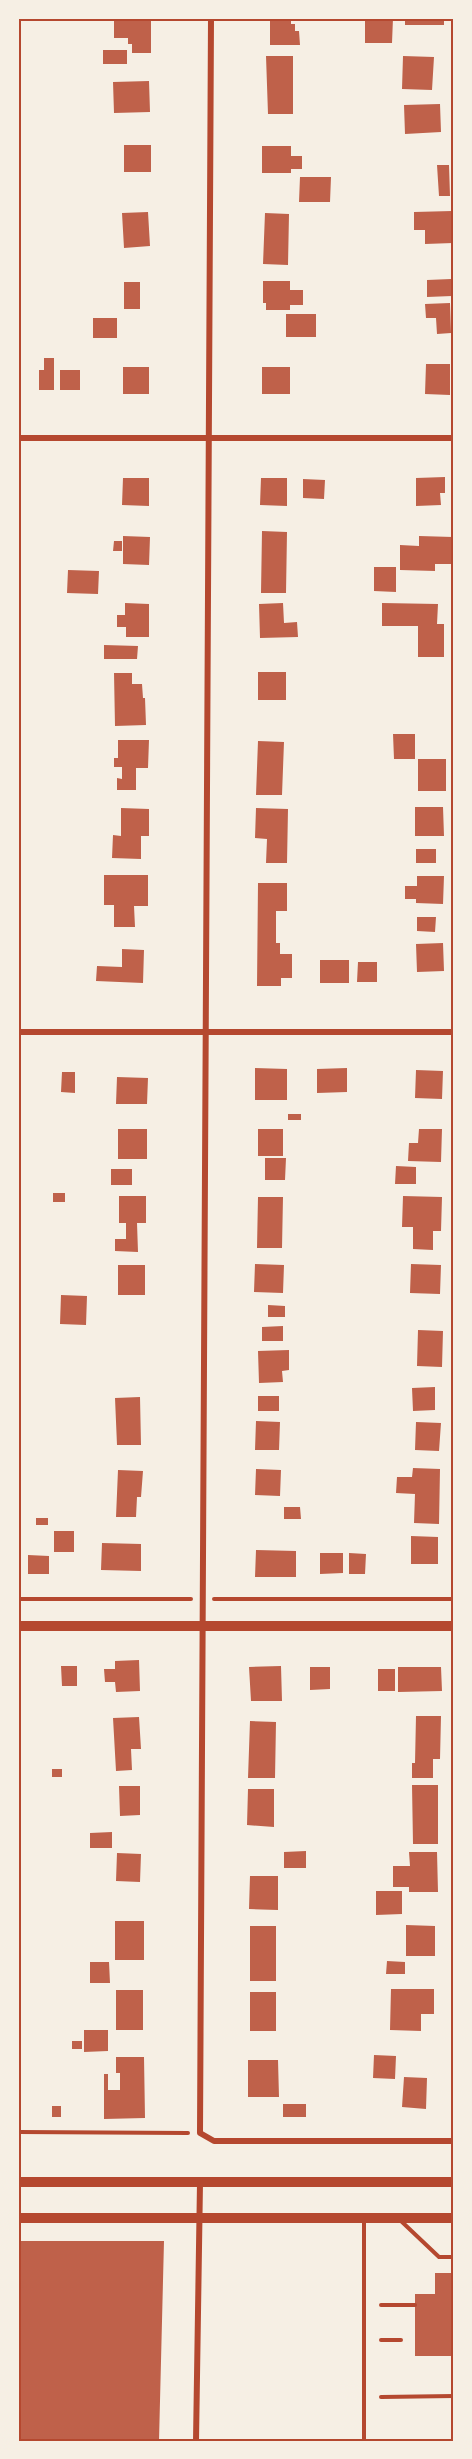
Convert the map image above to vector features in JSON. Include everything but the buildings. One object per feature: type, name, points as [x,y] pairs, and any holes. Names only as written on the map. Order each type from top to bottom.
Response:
[{"type":"street","points":[[210,18],[200,2133],[214,2141],[454,2141]]},
{"type":"street","points":[[18,438],[454,438]]},
{"type":"street","points":[[18,1032],[454,1032]]},
{"type":"street","points":[[18,1626],[454,1626]]},
{"type":"street","points":[[18,2182],[454,2182]]},
{"type":"street","points":[[196,2441],[200,2183]]},
{"type":"street","points":[[18,2218],[454,2218]]},
{"type":"lane","points":[[364,2218],[364,2441]]},
{"type":"lane","points":[[399,2218],[439,2257],[454,2257]]},
{"type":"path","points":[[18,1599],[454,1599]]},
{"type":"path","points":[[18,2132],[200,2133]]},
{"type":"path","points":[[381,2305],[415,2305]]},
{"type":"path","points":[[381,2340],[401,2340]]},
{"type":"path","points":[[381,2397],[454,2396]]}]
